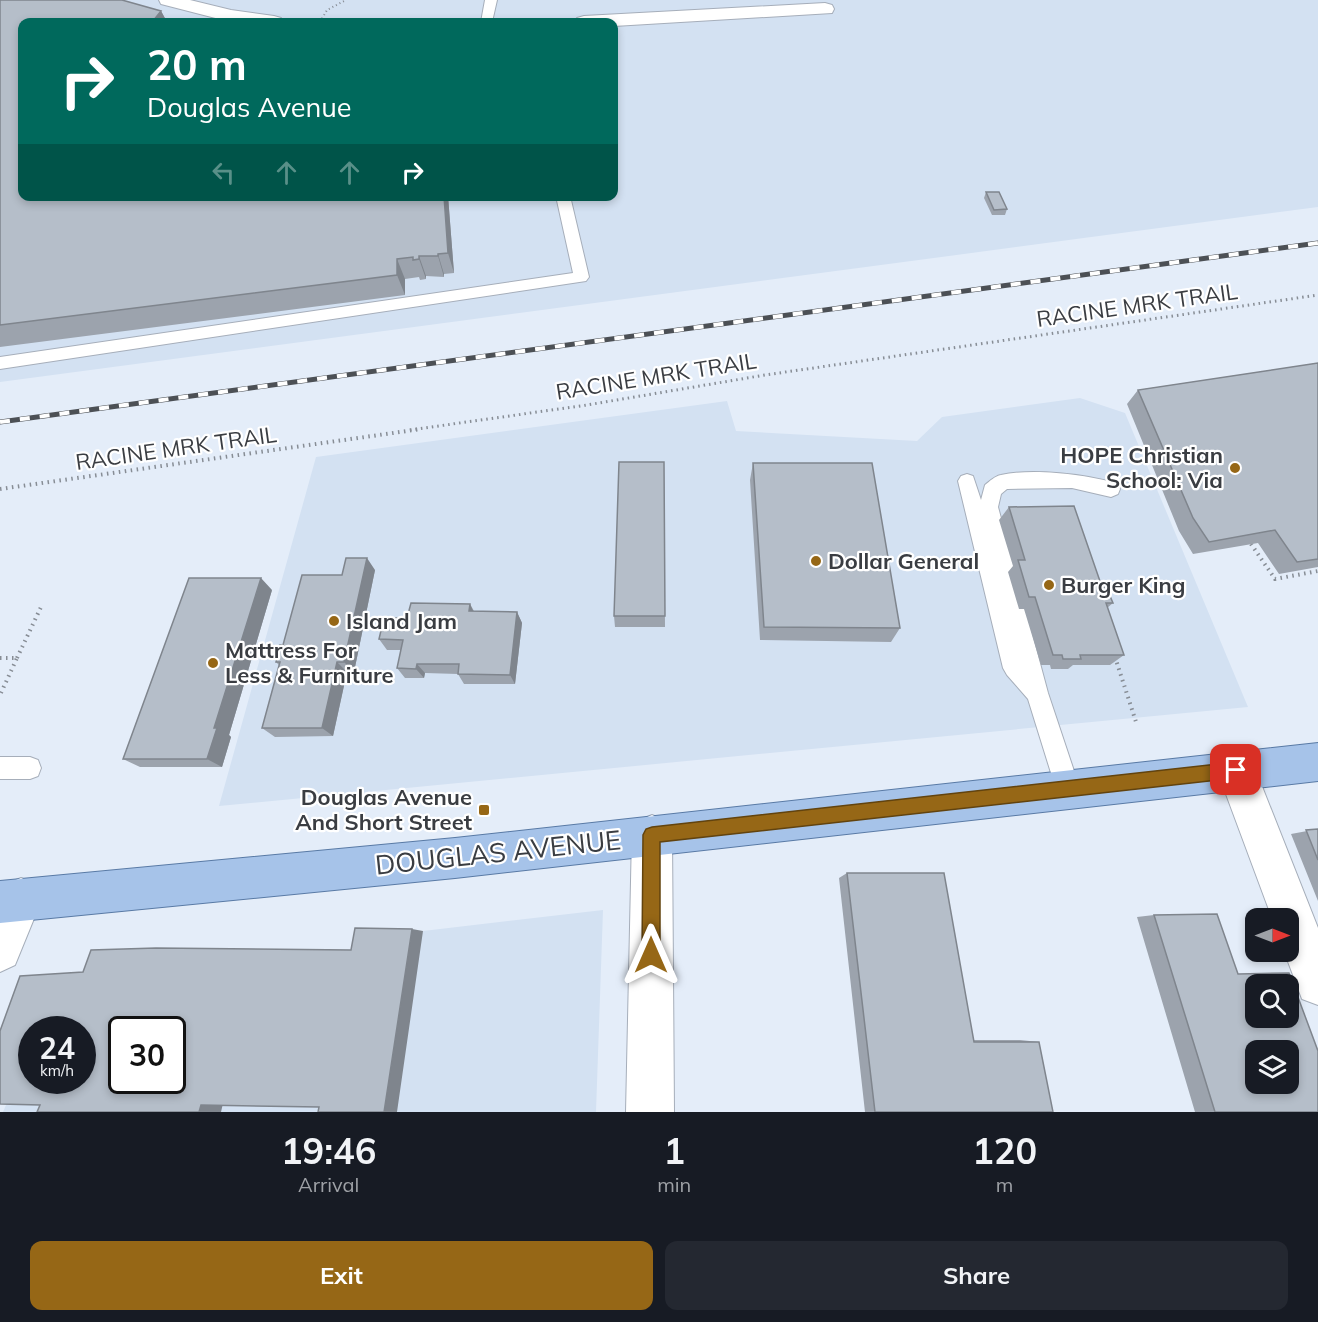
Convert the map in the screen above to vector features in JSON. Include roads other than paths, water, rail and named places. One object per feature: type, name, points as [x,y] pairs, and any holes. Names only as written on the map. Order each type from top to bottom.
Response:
[{"type":"main road","name":"DOUGLAS AVENUE","points":[[11,900],[455,858],[1318,762]]},
{"type":"street","points":[[168,0],[245,18]]},
{"type":"street","points":[[618,20],[825,9]]},
{"type":"street","points":[[1236,770],[1318,984]]},
{"type":"street","points":[[650,1112],[652,835]]},
{"type":"street","points":[[0,950],[11,900]]},
{"type":"lane","points":[[488,18],[491,0]]},
{"type":"lane","points":[[0,363],[581,277],[564,201]]},
{"type":"lane","points":[[967,481],[1014,668],[1037,693]]},
{"type":"lane","points":[[1068,789],[1037,693],[989,507],[992,490],[1003,482],[1072,481],[1111,489]]},
{"type":"lane","points":[[0,768],[30,768]]},
{"type":"railway","points":[[0,422],[1318,243]]},
{"type":"place","name":"HOPE Christian School: Via","points":[[1235,468]]},
{"type":"place","name":"Dollar General","points":[[816,561]]},
{"type":"place","name":"Burger King","points":[[1049,585]]},
{"type":"place","name":"Island Jam","points":[[334,621]]},
{"type":"place","name":"Mattress For Less & Furniture","points":[[213,663]]},
{"type":"place","name":"Douglas Avenue And Short Street","points":[[484,810]]}]
